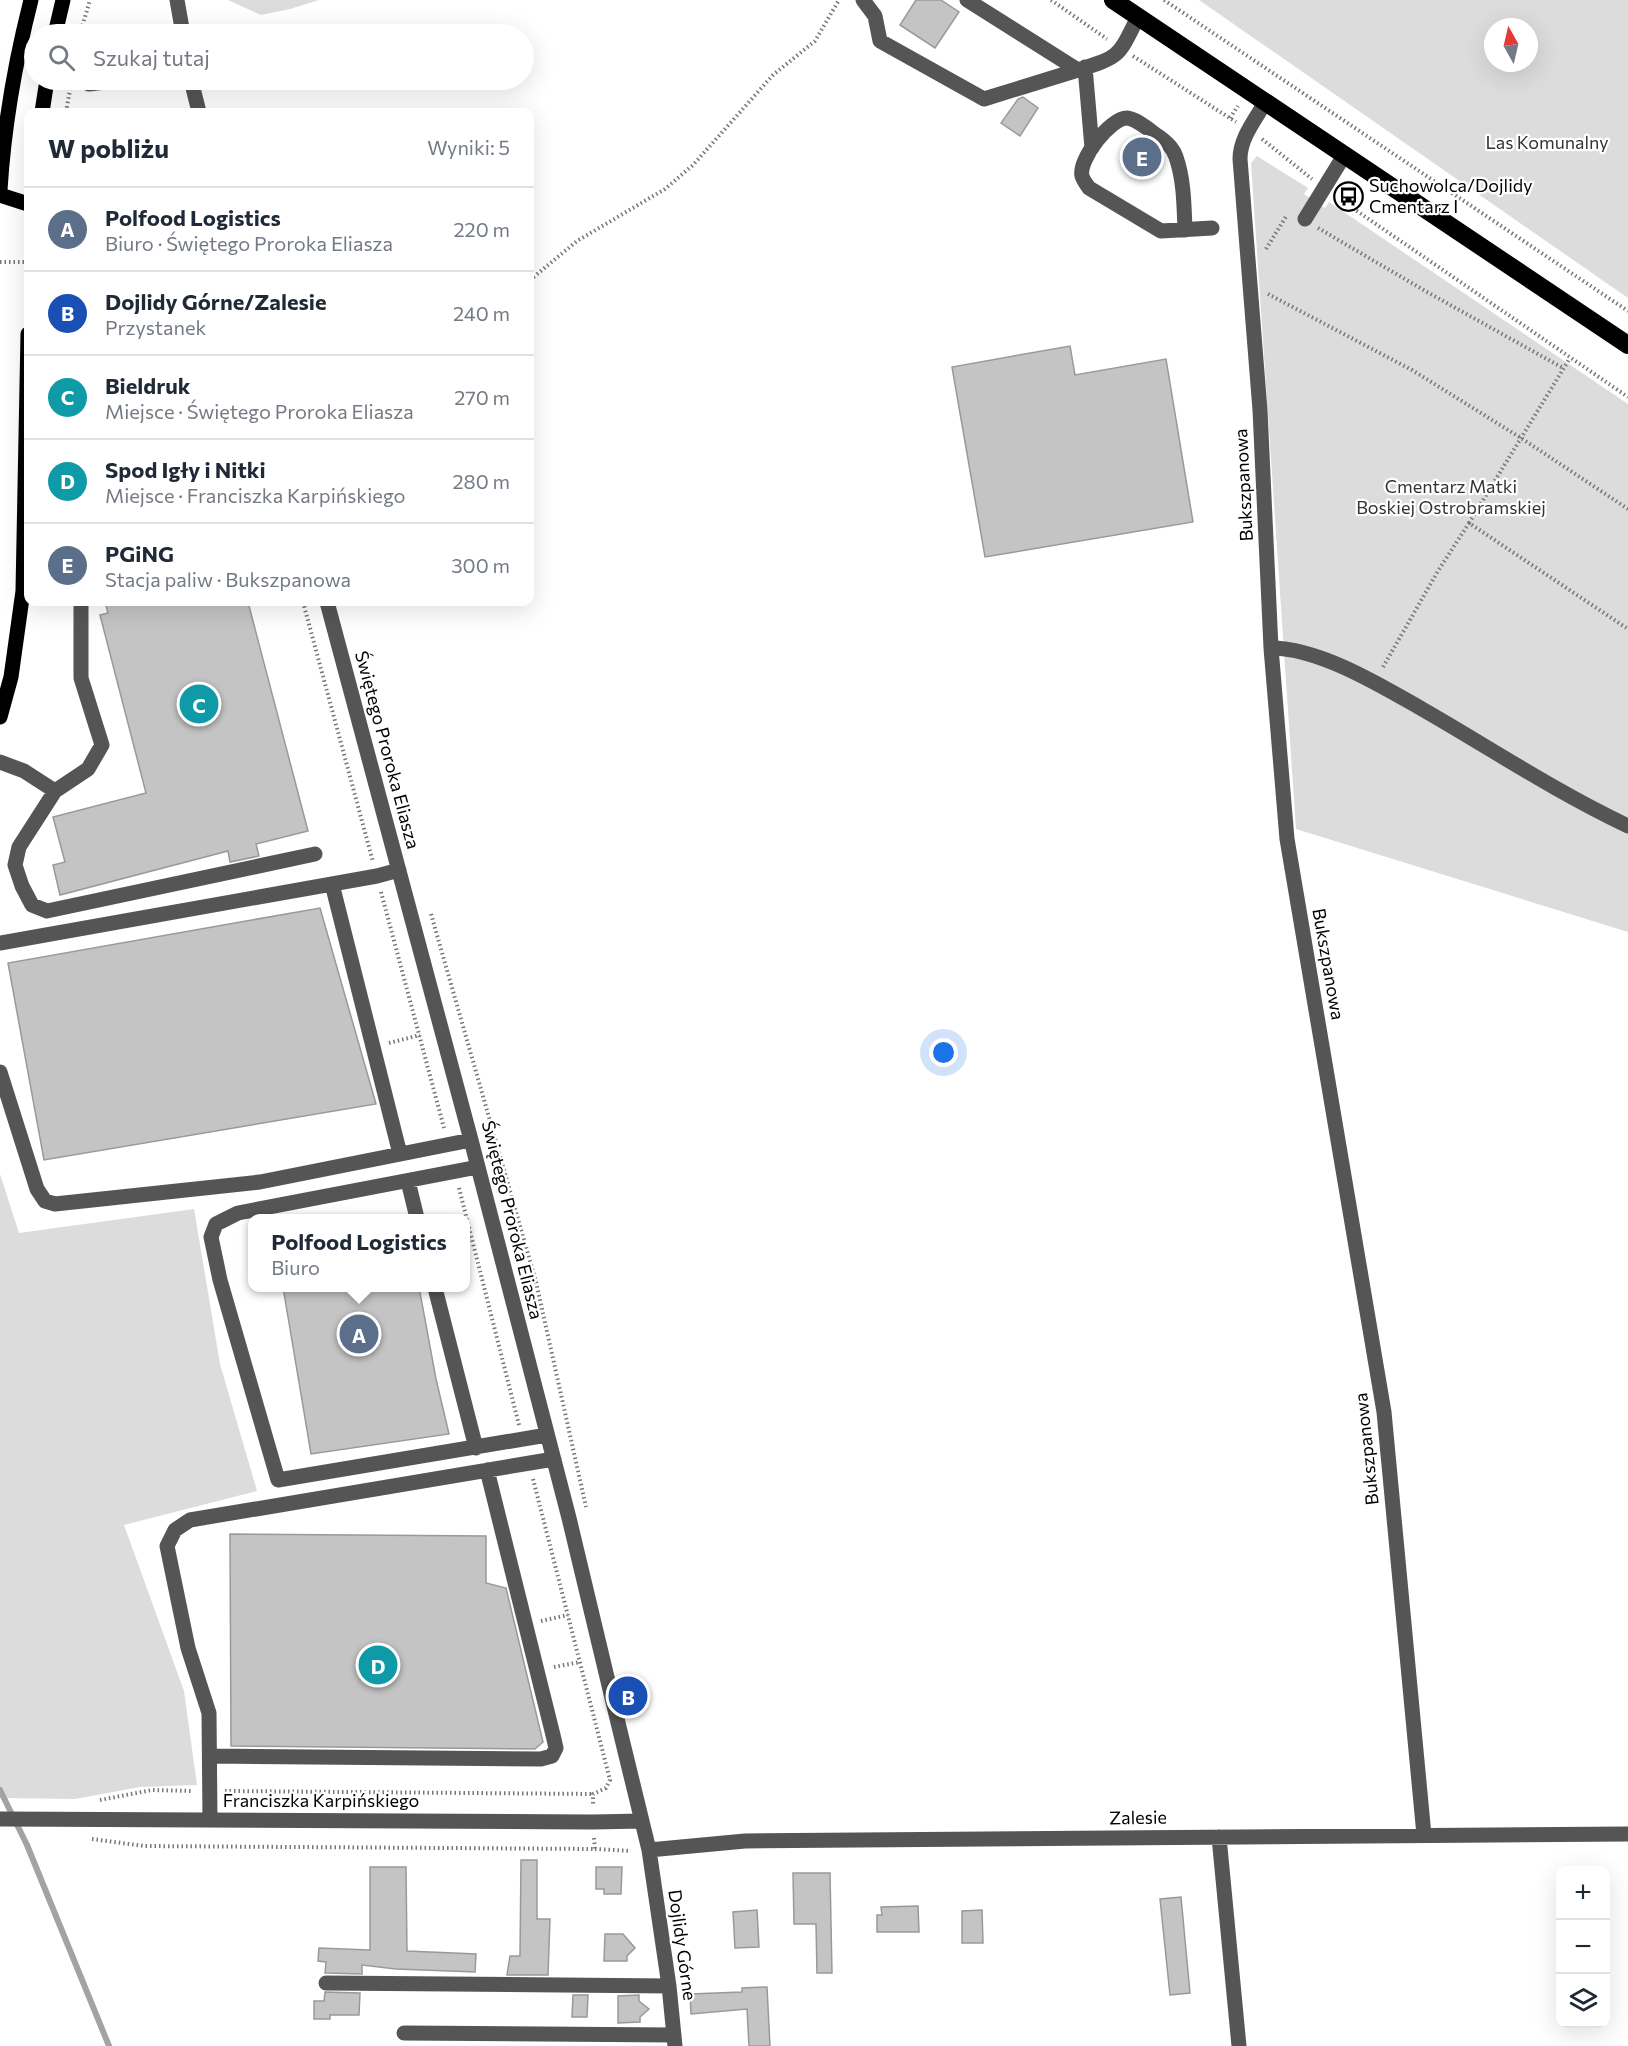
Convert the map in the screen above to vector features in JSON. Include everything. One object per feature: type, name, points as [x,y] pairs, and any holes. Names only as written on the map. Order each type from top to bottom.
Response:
[{"type":"highway","points":[[1113,0],[1628,345]]},
{"type":"main road","points":[[25,24],[31,0]]},
{"type":"main road","points":[[57,24],[63,0]]},
{"type":"main road","points":[[0,190],[4,135],[12,82],[24,30]]},
{"type":"main road","points":[[43,108],[45,90]]},
{"type":"main road","points":[[0,195],[24,203]]},
{"type":"main road","points":[[0,717],[11,677],[23,591],[24,540]]},
{"type":"street","points":[[177,0],[181,24]]},
{"type":"street","points":[[863,0],[875,16],[880,41],[984,99],[1111,59],[1122,49],[1138,17]]},
{"type":"street","points":[[967,0],[1082,69]]},
{"type":"street","points":[[1082,69],[1092,148]]},
{"type":"street","points":[[194,90],[198,108]]},
{"type":"street","name":"Bukszpanowa","points":[[1266,101],[1241,145],[1240,159],[1260,410],[1271,648],[1287,839],[1384,1412],[1425,1835]]},
{"type":"street","points":[[1185,230],[1182,181],[1175,154],[1162,139],[1129,118],[1111,124],[1092,148],[1083,164],[1082,176],[1089,188],[1161,231],[1185,230],[1212,228]]},
{"type":"street","points":[[1305,219],[1346,154]]},
{"type":"street","points":[[81,606],[81,678],[102,745],[88,769],[55,791],[19,847],[15,865],[32,905],[47,911],[315,854]]},
{"type":"street","name":"Świętego Proroka Eliasza","points":[[328,606],[554,1459],[649,1850]]},
{"type":"street","points":[[1271,648],[1307,652],[1375,682],[1553,787],[1628,826]]},
{"type":"street","points":[[0,762],[24,771],[55,791]]},
{"type":"street","points":[[0,942],[377,876],[399,870]]},
{"type":"street","points":[[332,884],[400,1154]]},
{"type":"street","points":[[0,1072],[37,1189],[45,1201],[55,1204],[260,1182],[471,1140]]},
{"type":"street","points":[[478,1167],[238,1213],[224,1218],[216,1224],[211,1237],[220,1280],[278,1480],[547,1435]]},
{"type":"street","points":[[408,1181],[416,1214]]},
{"type":"street","points":[[436,1292],[476,1448]]},
{"type":"street","points":[[210,1820],[209,1713],[188,1648],[167,1546],[175,1530],[190,1520],[554,1459]]},
{"type":"street","points":[[210,1755],[541,1759],[552,1756],[556,1749],[553,1735],[487,1470]]},
{"type":"street","name":"Franciszka Karpińskiego","points":[[0,1819],[642,1821]]},
{"type":"street","name":"Zalesie","points":[[649,1850],[745,1841],[1628,1834]]},
{"type":"street","points":[[1219,1837],[1239,2046]]},
{"type":"street","name":"Dojlidy Górne","points":[[649,1850],[675,2041]]},
{"type":"street","points":[[326,1983],[669,1986]]},
{"type":"street","points":[[404,2033],[675,2041]]},
{"type":"path","points":[[83,24],[90,0]]},
{"type":"path","points":[[534,277],[577,241],[665,189],[693,165],[773,75],[815,41],[839,0]]},
{"type":"path","points":[[1164,0],[1628,311]]},
{"type":"path","points":[[67,108],[70,90]]},
{"type":"path","points":[[1264,254],[1291,209],[1324,232],[1563,368]]},
{"type":"path","points":[[0,262],[24,262]]},
{"type":"path","points":[[1264,288],[1270,296],[1412,370],[1521,438],[1628,509]]},
{"type":"path","points":[[1375,682],[1438,571],[1570,358]]},
{"type":"path","points":[[1469,523],[1628,629]]},
{"type":"path","points":[[304,606],[448,1144]]},
{"type":"path","points":[[373,1047],[420,1035]]},
{"type":"path","points":[[455,1172],[466,1214]]},
{"type":"path","points":[[470,1231],[523,1440]]},
{"type":"path","points":[[94,1802],[152,1790],[593,1794],[606,1788],[610,1780],[529,1463]]},
{"type":"path","points":[[547,1620],[568,1615]]},
{"type":"path","points":[[558,1666],[580,1662]]},
{"type":"path","points":[[120,1842],[144,1846],[595,1849],[593,1794]]},
{"type":"green space","points":[[228,0],[319,0],[261,15]]},
{"type":"green space","name":"Las Komunalny","points":[[1199,0],[1628,0],[1628,298]]},
{"type":"green space","name":"Cmentarz Matki Boskiej Ostrobramskiej","points":[[1257,156],[1308,188],[1304,194],[1325,208],[1329,202],[1628,404],[1628,932],[1296,829],[1251,163]]},
{"type":"green space","points":[[0,1174],[19,1233],[194,1209],[220,1364],[257,1491],[124,1525],[184,1691],[197,1785],[140,1787],[75,1799],[0,1798]]},
{"type":"building","points":[[916,0],[941,0],[959,12],[935,48],[900,25]]},
{"type":"building","points":[[1023,97],[1038,108],[1020,136],[1001,123],[1018,99]]},
{"type":"building","points":[[1070,346],[1075,375],[1166,359],[1193,522],[985,557],[952,367]]},
{"type":"building","points":[[106,606],[249,606],[308,831],[256,844],[259,856],[230,862],[228,851],[60,895],[53,865],[65,862],[53,817],[146,793],[100,615],[108,613]]},
{"type":"building","points":[[320,908],[376,1104],[44,1160],[8,963]]},
{"type":"building","points":[[284,1292],[420,1292],[449,1434],[311,1454]]},
{"type":"building","points":[[230,1534],[486,1536],[486,1583],[506,1588],[543,1742],[535,1749],[231,1746]]},
{"type":"building","points":[[521,1860],[537,1860],[537,1919],[550,1919],[548,1975],[507,1975],[510,1956],[520,1956]]},
{"type":"building","points":[[370,1867],[406,1867],[407,1951],[476,1954],[475,1972],[396,1969],[362,1965],[362,1974],[325,1973],[326,1962],[318,1961],[319,1948],[370,1950]]},
{"type":"building","points":[[596,1867],[622,1867],[621,1894],[604,1894],[604,1889],[596,1889]]},
{"type":"building","points":[[793,1873],[830,1873],[832,1973],[817,1973],[816,1924],[794,1924]]},
{"type":"building","points":[[1181,1897],[1190,1993],[1170,1995],[1160,1899]]},
{"type":"building","points":[[918,1906],[919,1932],[877,1932],[877,1915],[882,1915],[881,1907]]},
{"type":"building","points":[[757,1910],[759,1947],[735,1948],[733,1912]]},
{"type":"building","points":[[982,1910],[983,1943],[962,1943],[962,1911]]},
{"type":"building","points":[[605,1934],[623,1934],[635,1948],[627,1956],[627,1961],[604,1961]]},
{"type":"building","points":[[767,1987],[770,2046],[749,2046],[747,2009],[691,2014],[690,1994],[742,1992],[742,1988]]},
{"type":"building","points":[[325,1992],[360,1993],[359,2015],[330,2015],[330,2019],[314,2019],[314,2001],[324,2001]]},
{"type":"building","points":[[573,1995],[588,1995],[587,2017],[572,2017]]},
{"type":"building","points":[[639,1995],[639,2001],[649,2009],[640,2017],[640,2022],[618,2023],[618,1996]]},
{"type":"waterway","points":[[0,1790],[27,1845],[109,2046]]},
{"type":"place","name":"PGiNG","points":[[1142,157]]},
{"type":"place","name":"Suchowolca/Dojlidy Cmentarz I","points":[[1348,196]]},
{"type":"place","name":"Bieldruk","points":[[199,704]]},
{"type":"place","name":"Polfood Logistics","points":[[359,1334]]},
{"type":"place","name":"Spod Igły i Nitki","points":[[378,1665]]},
{"type":"place","name":"Dojlidy Górne/Zalesie","points":[[628,1696]]}]
